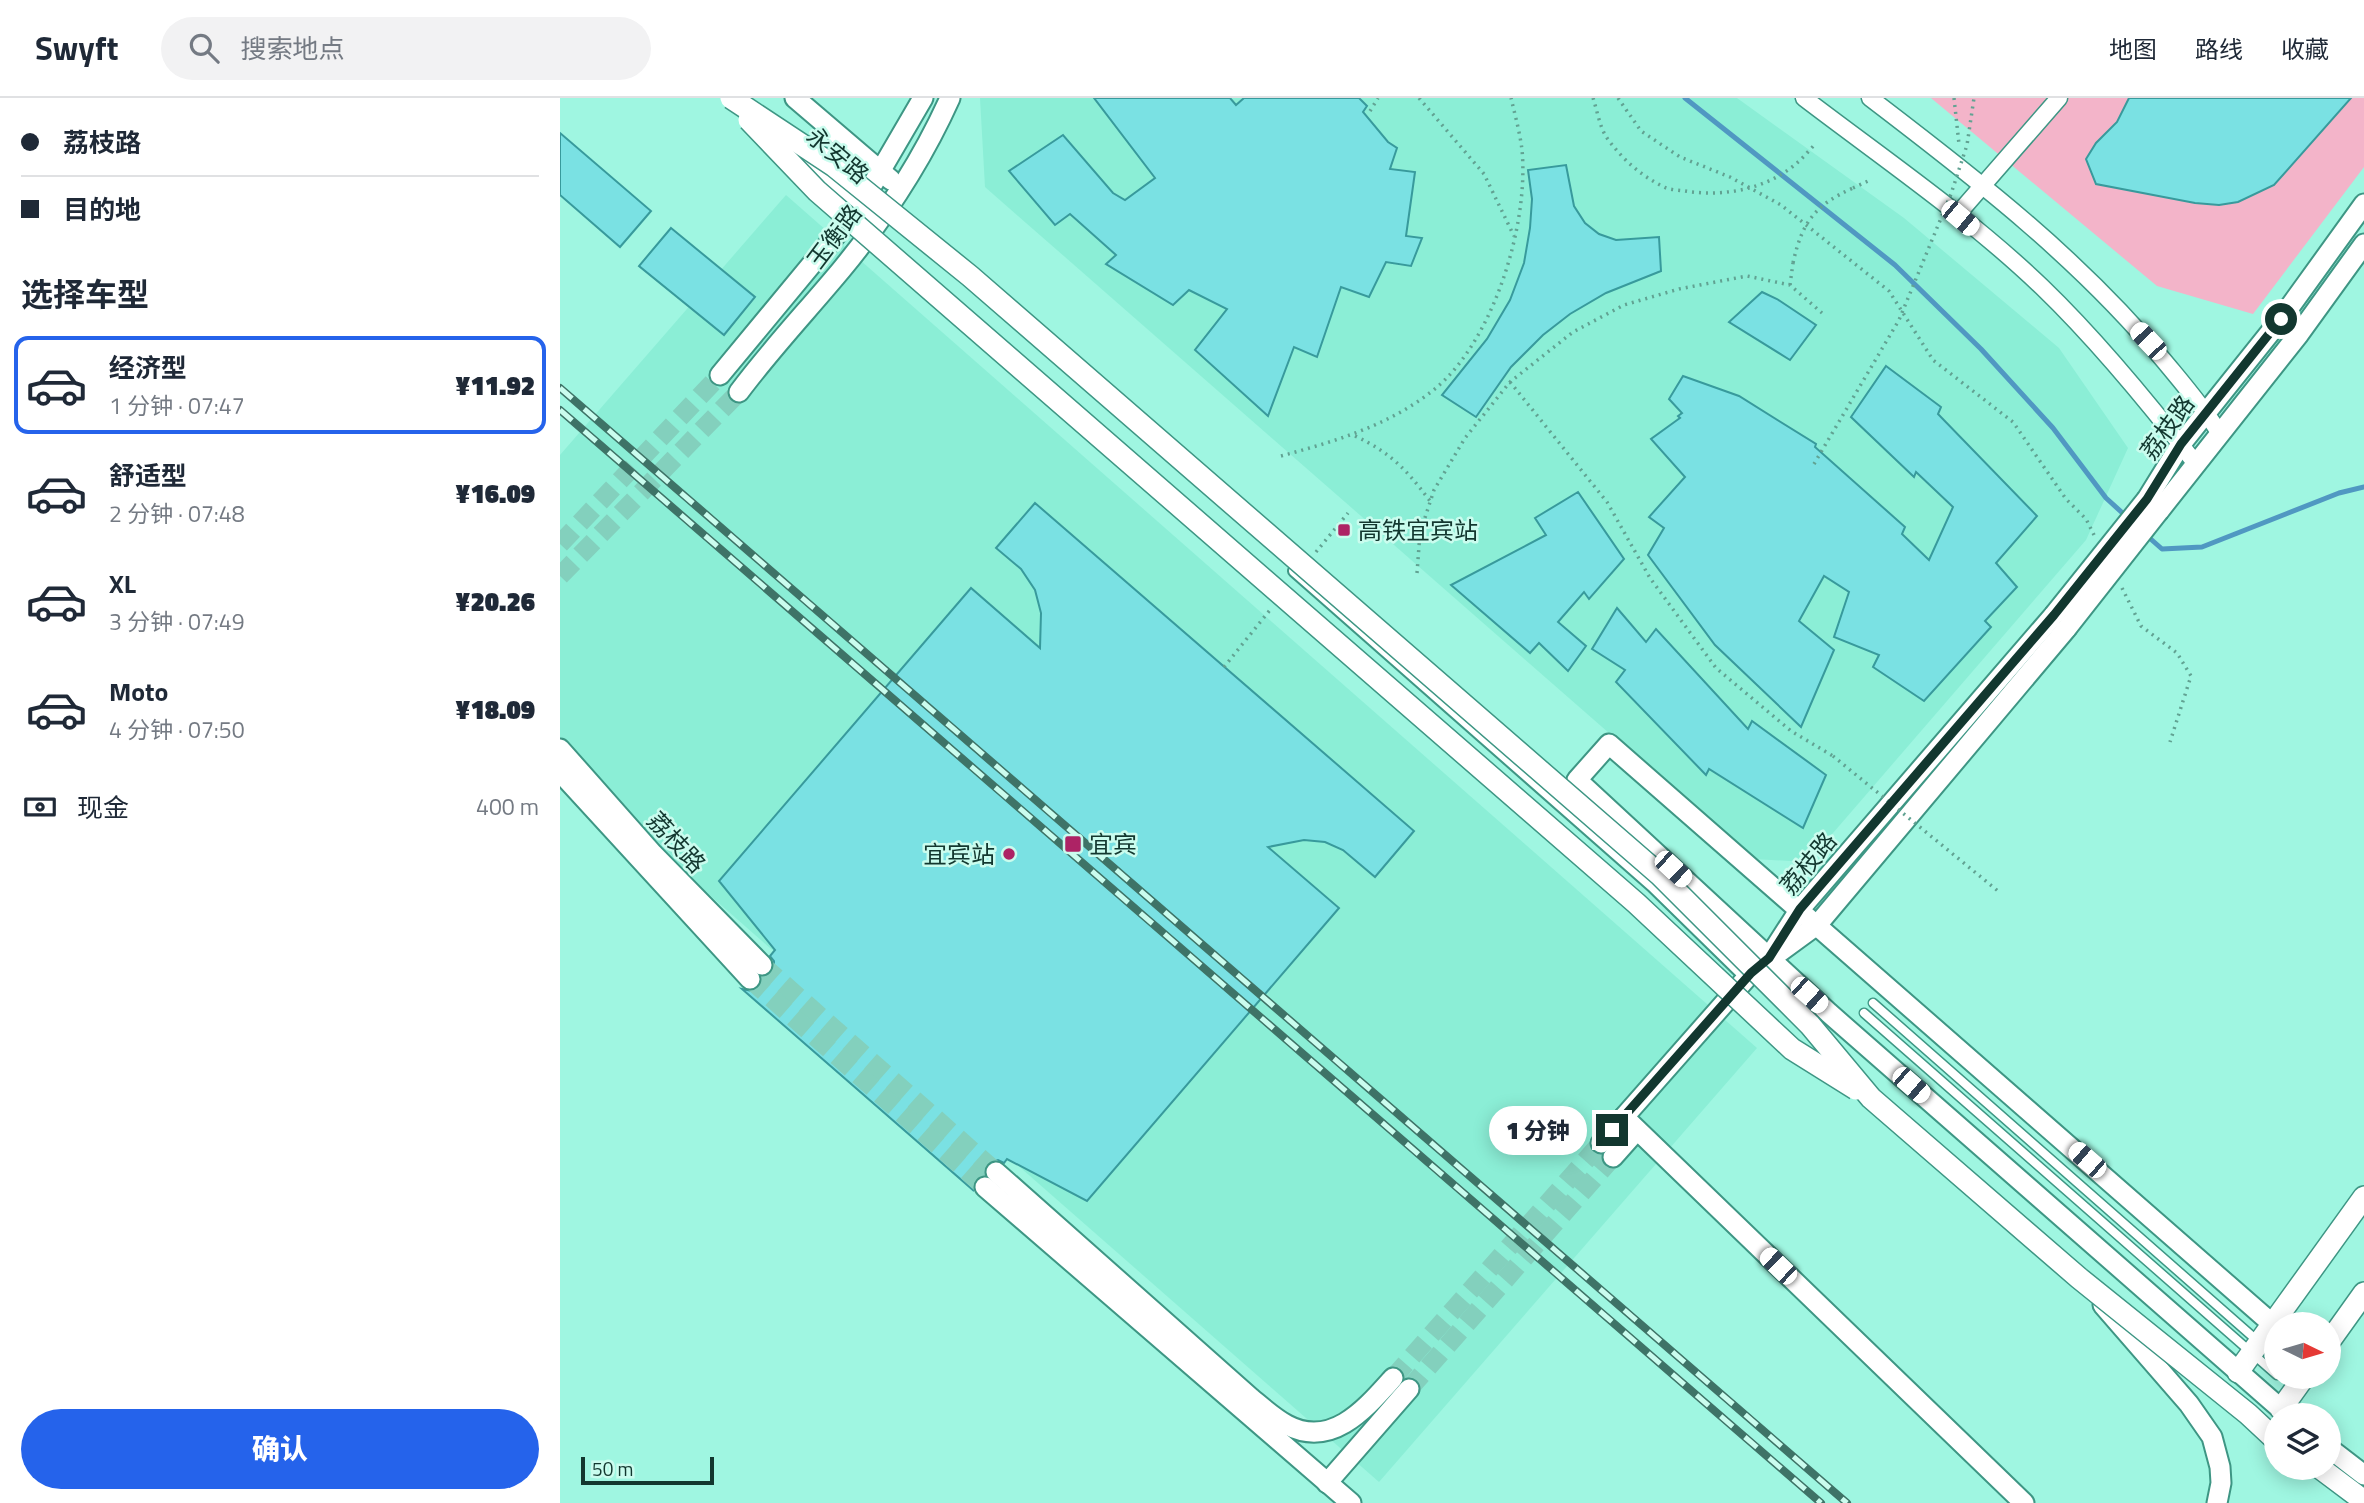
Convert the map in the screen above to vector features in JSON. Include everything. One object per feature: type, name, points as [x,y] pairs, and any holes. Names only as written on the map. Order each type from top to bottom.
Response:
[{"type":"main road","points":[[730,98],[834,166],[930,241],[1660,876],[1810,1025],[1871,1098]]},
{"type":"main road","points":[[730,98],[817,191],[1636,903],[1792,1049],[1871,1098],[2079,1278],[2264,1428]]},
{"type":"main road","points":[[2285,1312],[2364,1197]]},
{"type":"main road","points":[[2342,1324],[2364,1293]]},
{"type":"main road","points":[[2238,1372],[2264,1338]]},
{"type":"main road","points":[[2320,1480],[2345,1503]]},
{"type":"main road","points":[[2336,1480],[2364,1501]]},
{"type":"street","name":"永安路","points":[[737,98],[860,206],[881,216]]},
{"type":"street","name":"永安路","points":[[795,98],[900,187]]},
{"type":"street","name":"玉衡路","points":[[720,375],[860,206],[923,98]]},
{"type":"street","name":"玉衡路","points":[[739,392],[843,267],[881,216],[929,139],[950,98]]},
{"type":"street","points":[[1804,98],[1957,215],[2040,286],[2118,367],[2196,464]]},
{"type":"street","points":[[1870,98],[2067,256],[2148,341],[2206,412],[2220,434]]},
{"type":"street","points":[[1957,215],[2059,98]]},
{"type":"street","name":"荔枝路","points":[[2153,505],[2181,444],[2281,319],[2364,204]]},
{"type":"street","points":[[881,216],[1652,886],[1746,978]]},
{"type":"street","name":"荔枝路","points":[[1769,958],[1818,924],[2153,505],[2196,464],[2300,334],[2364,244]]},
{"type":"street","name":"荔枝路","points":[[1769,958],[1800,909],[2061,621]]},
{"type":"street","points":[[2264,1316],[1609,744],[1577,780],[1769,958],[2274,1403]]},
{"type":"street","name":"荔枝路","points":[[560,750],[756,972],[560,772]]},
{"type":"street","points":[[1607,1150],[1746,978],[1769,958]]},
{"type":"street","points":[[1631,1123],[2024,1503]]},
{"type":"street","points":[[1327,1483],[1401,1384],[1342,1426],[1317,1432],[1290,1427],[1251,1398],[990,1180],[1327,1483],[1351,1503]]},
{"type":"street","points":[[2079,1278],[2189,1404],[2208,1430],[2218,1452],[2220,1467],[2221,1482],[2217,1503]]},
{"type":"street","points":[[2341,1457],[2364,1475]]},
{"type":"lane","points":[[1873,1003],[2255,1348],[2264,1352]]},
{"type":"lane","points":[[1864,1013],[2264,1356]]},
{"type":"path","points":[[1370,111],[1378,98]]},
{"type":"path","points":[[1419,98],[1483,174],[1515,237]]},
{"type":"path","points":[[1282,456],[1353,435],[1405,409],[1437,387],[1462,359],[1486,318],[1507,271],[1521,211],[1522,151],[1511,98]]},
{"type":"path","points":[[1593,98],[1605,136],[1634,170],[1667,188],[1701,194],[1742,190],[1771,181],[1795,167],[1816,144]]},
{"type":"path","points":[[1618,98],[1641,131],[1680,157],[1730,177],[1781,205],[1889,291],[1933,360],[2013,422],[2066,499],[2086,519],[2098,543]]},
{"type":"path","points":[[1954,98],[1959,144]]},
{"type":"path","points":[[1814,464],[1899,320],[1955,182],[1967,145],[1974,98]]},
{"type":"path","points":[[1790,285],[1797,244],[1810,216],[1839,194],[1868,181]]},
{"type":"path","points":[[1417,573],[1420,533],[1434,490],[1465,438],[1510,382],[1573,332],[1624,305],[1679,289],[1747,276],[1790,285],[1822,313]]},
{"type":"path","points":[[1510,382],[1607,502],[1650,578],[1716,668],[1791,731],[1833,756],[1998,891]]},
{"type":"path","points":[[1353,435],[1381,448],[1411,476],[1430,502]]},
{"type":"path","points":[[2117,579],[2141,626],[2178,653],[2191,676],[2170,742]]},
{"type":"shaded area","points":[[980,98],[1737,98],[1904,218],[2059,348],[2128,448],[2086,540],[1808,862],[1753,859],[985,187]]},
{"type":"shaded area","points":[[1931,98],[2364,98],[2364,167],[2253,314],[2157,286]]},
{"type":"shaded area","points":[[786,195],[1757,1048],[1379,1482],[560,764],[560,455]]},
{"type":"building","points":[[1094,98],[1230,98],[1236,105],[1244,98],[1359,98],[1367,106],[1363,112],[1388,142],[1397,148],[1390,169],[1415,172],[1406,236],[1422,238],[1411,266],[1386,262],[1369,297],[1341,287],[1317,357],[1294,347],[1268,416],[1195,350],[1227,309],[1189,290],[1173,305],[1106,264],[1116,255],[1070,214],[1055,225],[1009,171],[1063,135],[1113,193],[1125,200],[1155,178]]},
{"type":"building","points":[[2129,98],[2351,98],[2274,185],[2238,202],[2219,205],[2096,184],[2086,159],[2096,143],[2117,122]]},
{"type":"building","points":[[560,133],[651,211],[620,247],[560,195]]},
{"type":"building","points":[[1566,165],[1574,206],[1585,223],[1599,234],[1616,240],[1659,237],[1661,271],[1606,293],[1570,314],[1543,335],[1511,367],[1476,417],[1442,395],[1487,339],[1510,300],[1524,263],[1530,228],[1532,199],[1528,170]]},
{"type":"building","points":[[671,228],[755,297],[724,335],[639,266]]},
{"type":"building","points":[[1762,292],[1816,325],[1790,360],[1729,322]]},
{"type":"building","points":[[1886,366],[1941,407],[1938,414],[2037,516],[1996,563],[2017,587],[1985,621],[1991,627],[1924,701],[1873,667],[1879,655],[1834,637],[1849,592],[1824,576],[1799,621],[1834,650],[1801,727],[1715,645],[1648,555],[1664,528],[1649,517],[1685,477],[1651,439],[1680,418],[1678,416],[1682,413],[1669,399],[1683,376],[1739,396],[1816,444],[1815,447],[1905,527],[1902,534],[1929,560],[1953,507],[1916,472],[1914,477],[1851,417]]},
{"type":"building","points":[[1578,492],[1624,559],[1589,599],[1584,592],[1558,622],[1586,646],[1568,671],[1539,643],[1530,653],[1451,585],[1546,535],[1535,518]]},
{"type":"building","name":"宜宾站","points":[[1035,503],[1414,831],[1375,877],[1343,850],[1325,842],[1304,840],[1268,847],[1339,908],[1087,1201],[1007,1159],[1004,1163],[998,1160],[987,1163],[984,1175],[975,1180],[973,1190],[742,989],[752,991],[759,988],[762,977],[774,969],[774,961],[770,956],[775,950],[719,881],[971,588],[1040,648],[1041,613],[1035,590],[1021,569],[996,548]]},
{"type":"building","points":[[1617,608],[1646,642],[1656,629],[1748,729],[1752,721],[1826,775],[1803,828],[1709,769],[1706,775],[1616,682],[1625,670],[1592,649]]},
{"type":"waterway","points":[[1685,98],[1895,265],[1981,349],[2053,428],[2106,498],[2128,518]]},
{"type":"waterway","points":[[2145,534],[2162,549],[2202,547],[2339,493],[2364,487]]},
{"type":"tunnel","points":[[560,544],[720,375]]},
{"type":"tunnel","points":[[560,576],[739,392]]},
{"type":"tunnel","points":[[762,965],[996,1172]]},
{"type":"tunnel","points":[[750,979],[985,1187]]},
{"type":"tunnel","points":[[1393,1378],[1601,1143]]},
{"type":"tunnel","points":[[1409,1389],[1613,1157]]},
{"type":"railway","points":[[560,388],[1847,1503]]},
{"type":"railway","points":[[560,410],[1821,1503]]},
{"type":"place","name":"高铁宜宾站","points":[[1344,530]]},
{"type":"place","name":"宜宾","points":[[1073,844]]},
{"type":"place","name":"宜宾站","points":[[1009,854]]},
{"type":"route","points":[[1612,1130],[1751,973],[1769,958],[1800,909],[2054,615],[2147,499],[2181,444],[2281,319]]}]
